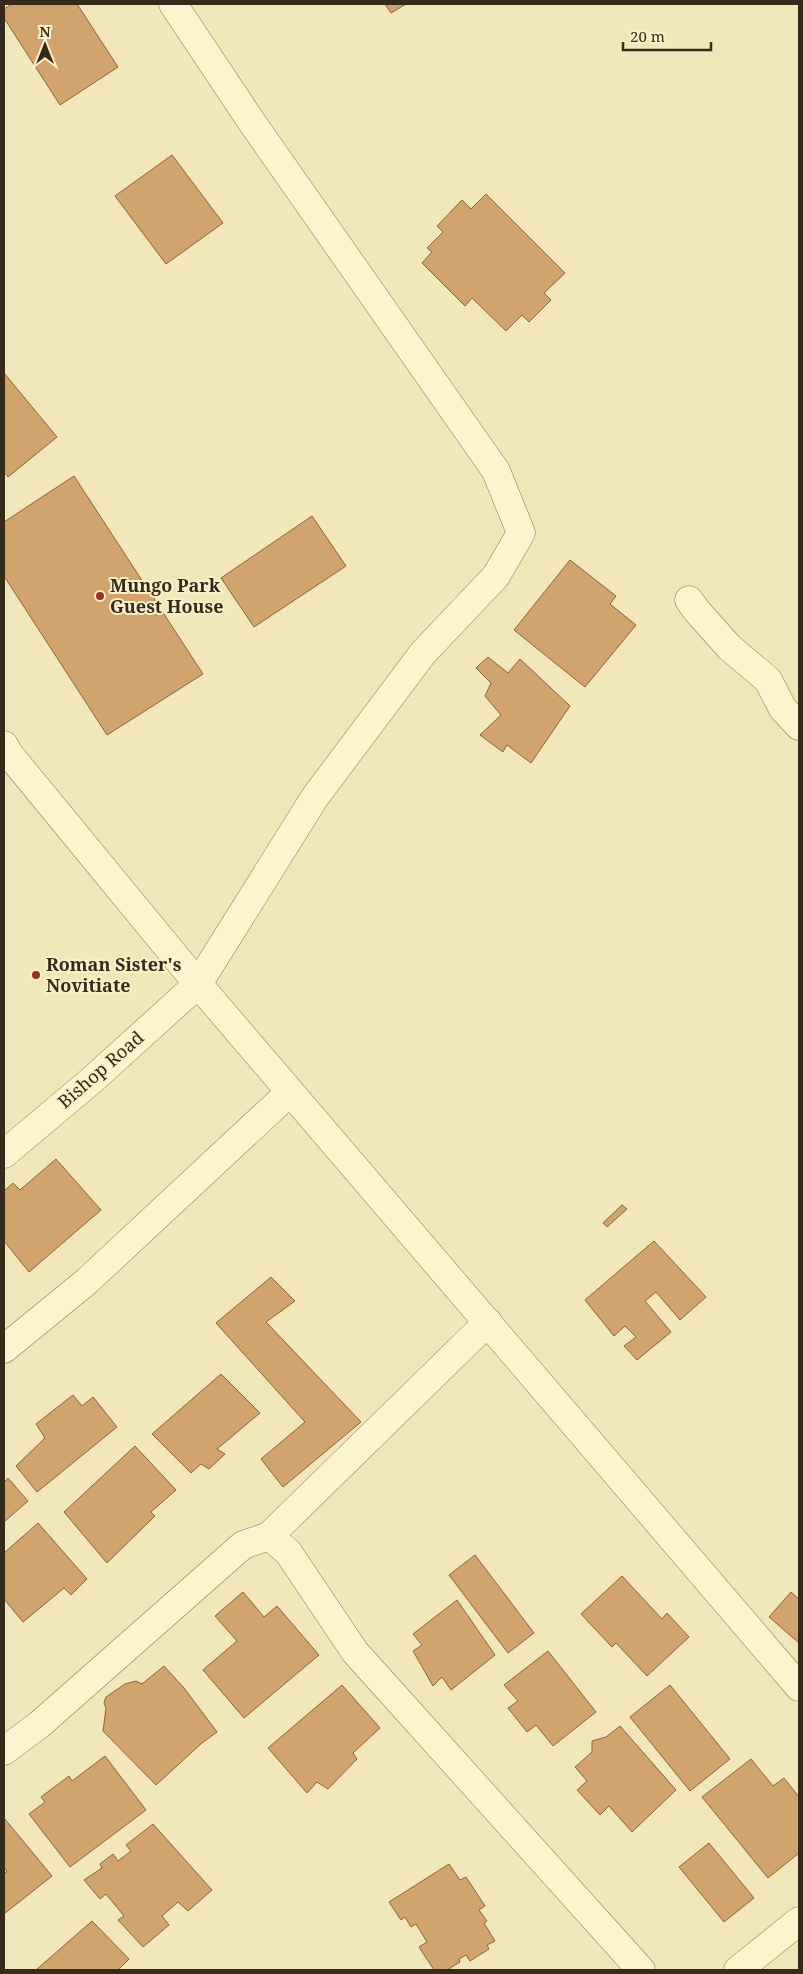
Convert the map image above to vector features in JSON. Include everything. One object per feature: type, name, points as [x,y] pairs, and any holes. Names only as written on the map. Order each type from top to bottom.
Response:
[{"type":"street","name":"Bishop Road","points":[[4,1154],[92,1080],[198,984],[315,797],[423,654],[496,576],[521,533],[496,471],[251,121],[173,4]]},
{"type":"street","points":[[689,600],[729,647],[768,680],[783,709],[799,726]]},
{"type":"street","points":[[4,745],[198,984],[799,1687]]},
{"type":"street","points":[[4,1349],[86,1282],[290,1092]]},
{"type":"street","points":[[4,1750],[40,1724],[243,1545],[269,1536],[488,1322]]},
{"type":"street","points":[[269,1536],[288,1552],[355,1652],[641,1970]]},
{"type":"street","points":[[738,1970],[799,1921]]},
{"type":"building","points":[[12,4],[77,4],[118,67],[60,105],[4,18],[4,9]]},
{"type":"building","points":[[385,4],[406,4],[391,13]]},
{"type":"building","points":[[172,155],[223,223],[166,264],[115,196]]},
{"type":"building","points":[[486,194],[565,273],[544,293],[551,300],[529,322],[522,315],[506,331],[472,298],[465,306],[422,263],[432,252],[427,248],[443,232],[437,226],[462,200],[471,209]]},
{"type":"building","points":[[4,373],[57,437],[8,477],[4,472]]},
{"type":"building","points":[[74,476],[203,674],[107,735],[4,576],[4,522]]},
{"type":"building","points":[[312,516],[346,566],[254,627],[221,578]]},
{"type":"building","points":[[570,560],[616,596],[610,604],[636,625],[585,687],[514,630]]},
{"type":"building","points":[[488,657],[508,673],[520,659],[570,706],[531,763],[507,745],[503,752],[480,735],[501,715],[485,696],[491,683],[476,668]]},
{"type":"building","points":[[56,1159],[101,1210],[29,1272],[4,1241],[4,1191],[13,1183],[20,1190]]},
{"type":"building","points":[[622,1205],[627,1209],[607,1227],[603,1223]]},
{"type":"building","points":[[654,1241],[706,1297],[680,1320],[656,1292],[645,1301],[671,1332],[637,1360],[624,1346],[636,1337],[625,1326],[614,1336],[585,1300]]},
{"type":"building","points":[[271,1277],[295,1301],[266,1322],[361,1422],[283,1487],[261,1459],[305,1422],[216,1323]]},
{"type":"building","points":[[221,1374],[260,1413],[217,1449],[225,1454],[209,1469],[201,1464],[191,1473],[152,1434]]},
{"type":"building","points":[[73,1395],[82,1406],[93,1397],[117,1427],[37,1492],[16,1466],[45,1438],[36,1424]]},
{"type":"building","points":[[135,1446],[176,1490],[151,1512],[155,1516],[107,1563],[64,1512]]},
{"type":"building","points":[[8,1478],[28,1501],[4,1522],[4,1482]]},
{"type":"building","points":[[38,1523],[87,1579],[71,1595],[64,1588],[23,1622],[4,1599],[4,1553]]},
{"type":"building","points":[[475,1555],[534,1633],[508,1653],[449,1575]]},
{"type":"building","points":[[622,1576],[662,1619],[667,1613],[689,1637],[647,1676],[616,1643],[612,1647],[581,1614]]},
{"type":"building","points":[[243,1592],[264,1617],[277,1606],[319,1655],[244,1718],[203,1670],[237,1641],[215,1616]]},
{"type":"building","points":[[791,1592],[799,1599],[799,1643],[769,1617]]},
{"type":"building","points":[[457,1600],[495,1655],[451,1690],[442,1677],[433,1686],[413,1651],[422,1645],[413,1634]]},
{"type":"building","points":[[548,1651],[596,1712],[553,1746],[536,1725],[527,1732],[508,1708],[518,1701],[504,1685]]},
{"type":"building","points":[[164,1666],[184,1688],[217,1732],[202,1743],[156,1785],[103,1731],[106,1708],[104,1703],[106,1697],[125,1684],[136,1681],[142,1684]]},
{"type":"building","points":[[342,1685],[380,1728],[353,1753],[357,1759],[328,1789],[317,1782],[307,1793],[268,1748]]},
{"type":"building","points":[[670,1685],[730,1759],[690,1791],[630,1717]]},
{"type":"building","points":[[620,1726],[676,1790],[632,1832],[609,1806],[600,1815],[577,1790],[587,1781],[575,1767],[592,1752],[592,1741],[606,1737]]},
{"type":"building","points":[[105,1756],[146,1810],[70,1867],[29,1814],[45,1802],[41,1797],[69,1776],[72,1781]]},
{"type":"building","points":[[751,1759],[773,1786],[784,1778],[799,1797],[799,1853],[768,1878],[702,1797]]},
{"type":"building","points":[[4,1818],[52,1876],[4,1914],[4,1874],[7,1871],[4,1868]]},
{"type":"building","points":[[153,1824],[212,1890],[188,1911],[178,1902],[162,1916],[169,1925],[143,1947],[118,1920],[124,1916],[106,1894],[100,1899],[84,1880],[102,1868],[100,1864],[113,1854],[118,1861],[131,1851],[126,1845]]},
{"type":"building","points":[[709,1843],[754,1898],[724,1922],[679,1867]]},
{"type":"building","points":[[449,1864],[460,1880],[466,1877],[485,1906],[479,1910],[487,1921],[484,1923],[495,1941],[487,1945],[489,1949],[470,1961],[466,1955],[459,1959],[460,1962],[447,1970],[434,1970],[419,1947],[427,1942],[416,1924],[411,1927],[405,1917],[401,1920],[389,1902]]},
{"type":"building","points":[[92,1921],[129,1959],[118,1970],[36,1970]]},
{"type":"place","name":"Mungo Park Guest House","points":[[100,596]]},
{"type":"place","name":"Roman Sister's Novitiate","points":[[36,975]]}]
